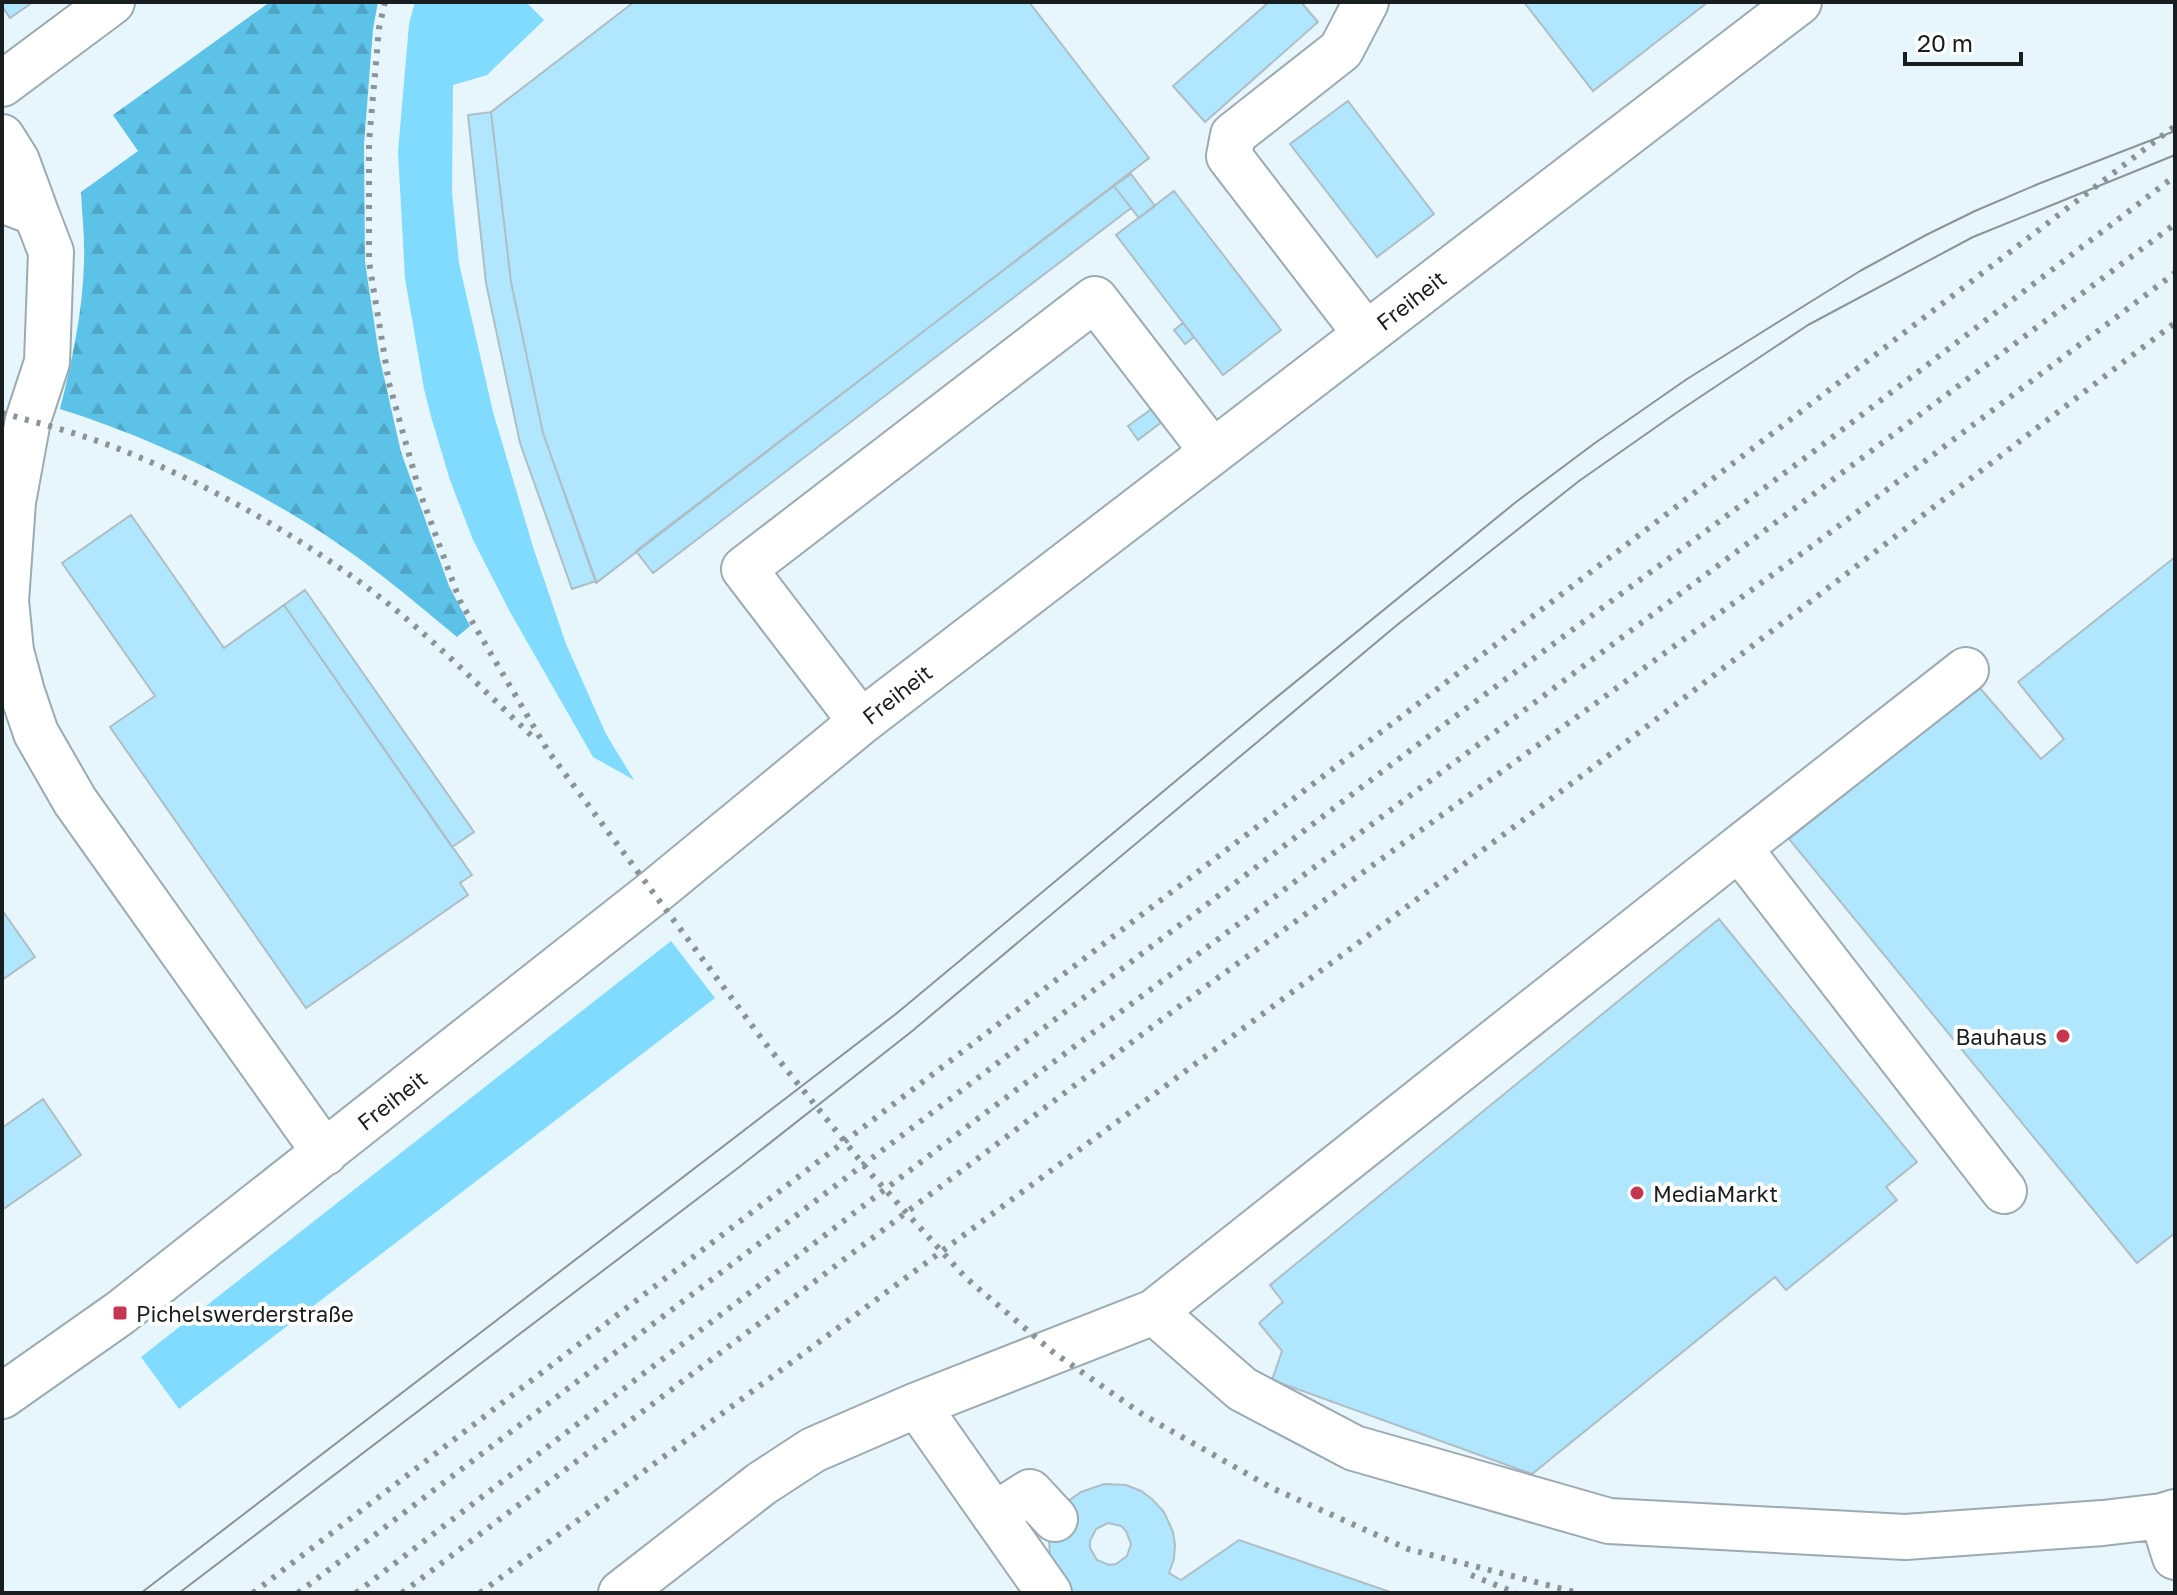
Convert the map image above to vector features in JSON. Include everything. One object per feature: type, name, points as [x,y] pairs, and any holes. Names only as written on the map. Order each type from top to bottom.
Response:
[{"type":"street","points":[[2,84],[112,2]]},
{"type":"street","points":[[1366,2],[1341,50],[1233,135],[1229,156],[1366,334]]},
{"type":"street","name":"Freiheit","points":[[2,1396],[120,1313],[653,893],[861,722],[1799,2]]},
{"type":"street","points":[[2,137],[17,161],[19,206],[51,252],[47,362],[28,420],[13,502],[6,601],[11,651],[22,692],[36,733],[75,801],[325,1153]]},
{"type":"street","points":[[861,722],[744,569],[1095,299],[1212,451]]},
{"type":"street","points":[[621,1593],[761,1484],[813,1450],[917,1405],[1154,1312],[1966,670]]},
{"type":"street","points":[[1739,848],[2004,1191]]},
{"type":"street","points":[[1154,1312],[1242,1389],[1354,1448],[1609,1521],[1905,1537],[2103,1523],[2168,1514],[2175,1557]]},
{"type":"street","points":[[917,1405],[1049,1593]]},
{"type":"street","points":[[994,1515],[1030,1492],[1055,1519]]},
{"type":"shaded area","points":[[415,2],[526,2],[544,20],[487,75],[453,85],[452,192],[459,263],[493,412],[533,547],[566,644],[606,734],[634,780],[593,757],[510,612],[473,540],[432,420],[405,278],[398,152],[409,24]]},
{"type":"shaded area","points":[[671,941],[715,998],[179,1409],[141,1357]]},
{"type":"green space","points":[[270,2],[378,2],[364,144],[365,262],[379,355],[401,452],[449,586],[470,626],[457,637],[364,562],[276,505],[155,444],[60,409],[82,298],[84,252],[81,192],[138,151],[113,115]]},
{"type":"building","points":[[2,2],[33,2],[10,18]]},
{"type":"building","points":[[634,2],[1029,2],[1149,158],[596,583],[543,433],[511,282],[491,112]]},
{"type":"building","points":[[1269,2],[1301,2],[1318,22],[1205,122],[1173,86]]},
{"type":"building","points":[[1524,2],[1708,2],[1593,91]]},
{"type":"building","points":[[1348,101],[1434,214],[1377,257],[1290,144]]},
{"type":"building","points":[[491,112],[511,282],[543,433],[596,581],[572,589],[520,443],[486,283],[468,115]]},
{"type":"building","points":[[1131,174],[1155,206],[1139,218],[1114,186]]},
{"type":"building","points":[[1114,186],[1131,208],[653,573],[636,551]]},
{"type":"building","points":[[1174,191],[1281,330],[1223,375],[1116,235]]},
{"type":"building","points":[[1183,323],[1194,337],[1185,344],[1174,330]]},
{"type":"building","points":[[1153,408],[1163,421],[1138,440],[1128,426]]},
{"type":"building","points":[[131,515],[224,648],[284,605],[472,875],[460,883],[468,895],[306,1008],[110,727],[155,696],[62,563]]},
{"type":"building","name":"Bauhaus","points":[[2175,557],[2175,1233],[2137,1263],[1789,839],[1979,687],[2041,759],[2064,739],[2018,682]]},
{"type":"building","points":[[305,590],[474,832],[452,847],[284,605]]},
{"type":"building","points":[[2,910],[35,957],[2,980]]},
{"type":"building","name":"MediaMarkt","points":[[1719,919],[1917,1162],[1886,1187],[1897,1200],[1786,1290],[1775,1277],[1532,1474],[1272,1380],[1282,1351],[1259,1323],[1283,1302],[1270,1285]]},
{"type":"building","points":[[43,1099],[81,1155],[2,1210],[2,1128]]},
{"type":"building","points":[[1104,1484],[1126,1485],[1152,1499],[1164,1512],[1173,1532],[1174,1559],[1169,1573],[1181,1580],[1239,1540],[1393,1593],[1068,1593],[1050,1560],[1049,1537],[1067,1502],[1081,1492]],"holes":[[[1108,1523],[1121,1526],[1131,1544],[1127,1556],[1109,1565],[1097,1560],[1090,1548],[1096,1529]]]},
{"type":"tram line","points":[[141,1593],[897,1013],[1261,710],[1516,502],[1595,443],[1687,379],[1860,271],[1926,235],[2038,184],[2175,131]]},
{"type":"tram line","points":[[179,1593],[738,1168],[911,1032],[1397,625],[1579,481],[1808,325],[1973,237],[2175,155]]},
{"type":"railway","points":[[385,2],[379,28],[369,142],[369,262],[389,383],[419,490],[460,601],[548,751],[765,1043],[871,1174],[966,1278],[1053,1352],[1145,1416],[1272,1488],[1408,1549],[1578,1593]]},
{"type":"railway","points":[[253,1593],[2175,126]]},
{"type":"railway","points":[[298,1593],[1441,727],[1813,452],[2175,176]]},
{"type":"railway","points":[[356,1593],[972,1123],[2175,224]]},
{"type":"railway","points":[[402,1593],[1197,993],[1812,546],[2175,273]]},
{"type":"railway","points":[[480,1593],[1523,820],[2175,323]]},
{"type":"railway","points":[[2,413],[124,451],[185,478],[273,525],[357,580],[404,616],[534,738]]},
{"type":"railway","points":[[1471,1575],[1516,1593]]},
{"type":"place","name":"Bauhaus","points":[[2063,1036]]},
{"type":"place","name":"MediaMarkt","points":[[1637,1193]]},
{"type":"place","name":"Pichelswerderstraße","points":[[120,1313]]}]
